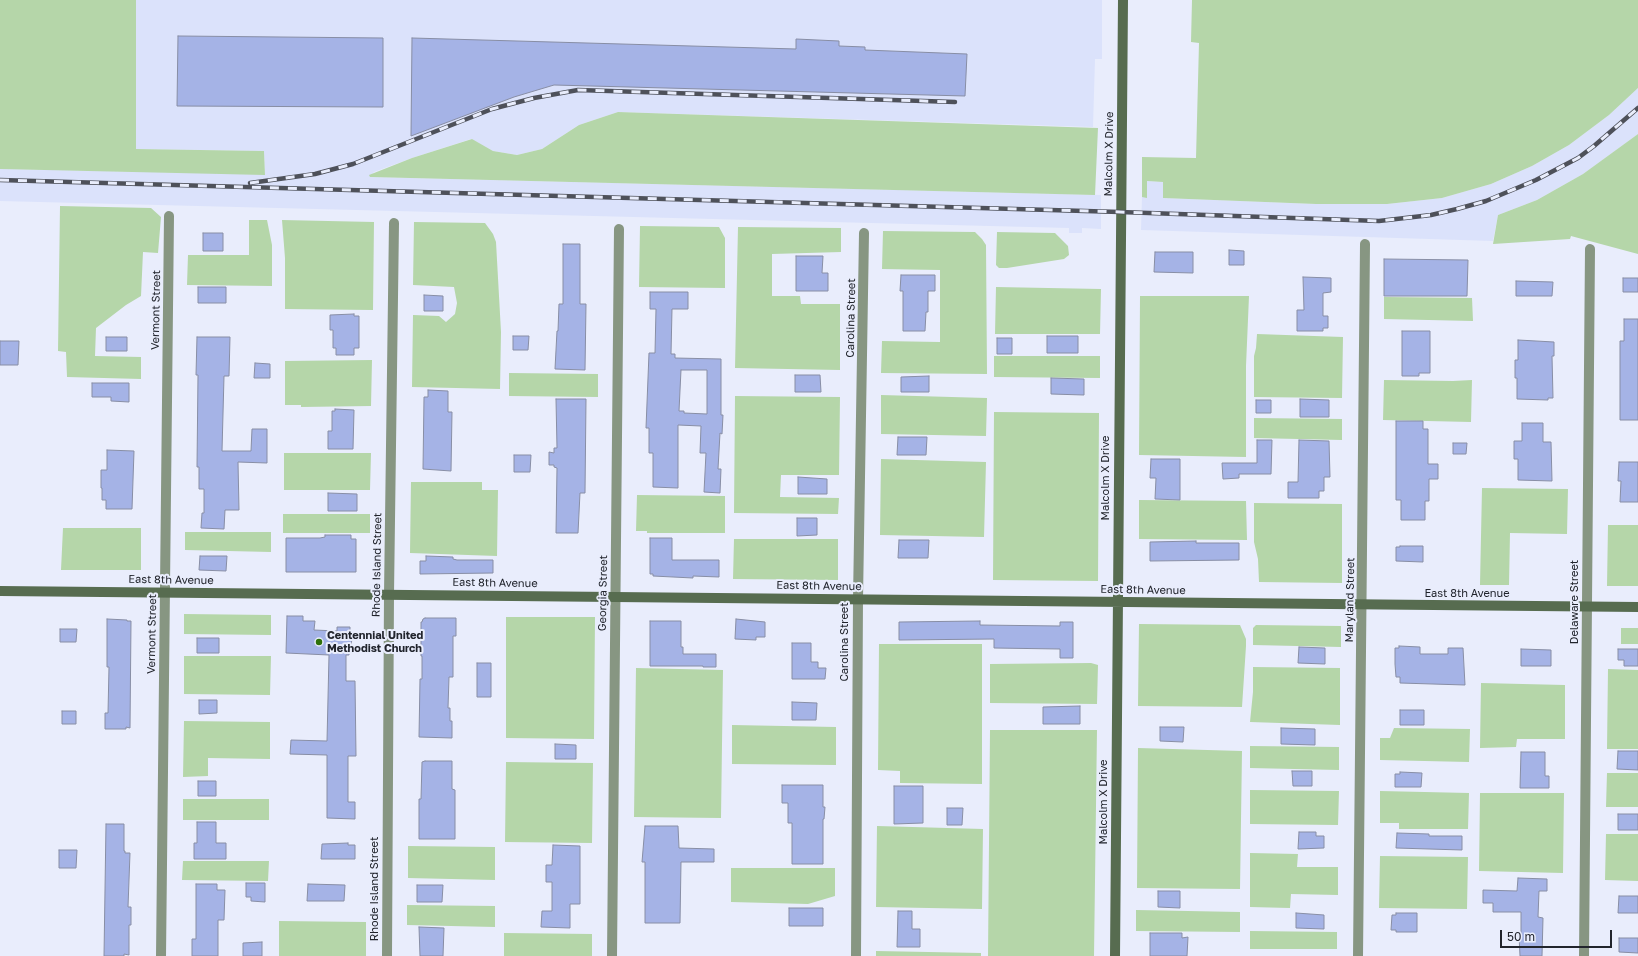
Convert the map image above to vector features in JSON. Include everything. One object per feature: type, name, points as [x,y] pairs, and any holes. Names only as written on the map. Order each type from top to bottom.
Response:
[{"type":"street","name":"Malcolm X Drive","points":[[1115,956],[1123,0]]},
{"type":"street","name":"Vermont Street","points":[[161,956],[169,216]]},
{"type":"street","name":"Rhode Island Street","points":[[387,956],[389,594],[394,223]]},
{"type":"street","name":"Georgia Street","points":[[612,956],[619,229]]},
{"type":"street","name":"Carolina Street","points":[[856,956],[858,599],[864,233]]},
{"type":"street","name":"Maryland Street","points":[[1358,956],[1365,244]]},
{"type":"street","name":"Delaware Street","points":[[1584,956],[1590,248]]},
{"type":"street","name":"East 8th Avenue","points":[[0,591],[1638,607]]},
{"type":"shaded area","points":[[136,0],[1102,0],[1102,59],[1095,59],[1093,127],[618,112],[579,125],[542,149],[517,155],[493,151],[471,139],[374,172],[370,177],[1101,195],[1101,229],[1082,228],[1082,233],[1069,233],[1069,228],[0,201],[0,169],[265,174],[264,151],[136,149]]},
{"type":"shaded area","points":[[1638,88],[1638,134],[1583,174],[1537,200],[1498,215],[1493,241],[1141,230],[1142,197],[1147,197],[1147,181],[1163,182],[1163,198],[1316,204],[1387,204],[1442,198],[1491,184],[1532,166],[1569,145],[1609,115]]},
{"type":"green space","points":[[0,0],[136,0],[136,149],[264,151],[265,175],[0,169]]},
{"type":"green space","points":[[1192,0],[1638,0],[1638,88],[1609,115],[1569,145],[1532,166],[1491,184],[1442,198],[1387,204],[1316,204],[1163,198],[1163,182],[1147,181],[1147,198],[1142,197],[1142,157],[1196,158],[1199,43],[1191,42]]},
{"type":"green space","points":[[618,112],[1098,128],[1095,195],[370,177],[369,175],[412,158],[472,139],[493,151],[517,155],[542,149],[579,125]]},
{"type":"green space","points":[[1638,134],[1638,254],[1571,236],[1570,239],[1493,244],[1498,215],[1537,200],[1583,174]]},
{"type":"green space","points":[[60,206],[151,208],[161,217],[158,253],[143,252],[141,296],[126,305],[96,328],[95,356],[141,357],[141,379],[67,377],[66,352],[58,351]]},
{"type":"green space","points":[[249,220],[267,220],[272,245],[272,286],[187,285],[188,255],[249,255]]},
{"type":"green space","points":[[282,220],[374,222],[373,310],[285,309],[285,258]]},
{"type":"green space","points":[[414,222],[485,223],[493,234],[496,242],[501,332],[500,389],[412,387],[413,315],[439,316],[446,322],[455,314],[457,303],[454,287],[413,285]]},
{"type":"green space","points":[[640,226],[719,227],[725,238],[725,288],[639,287]]},
{"type":"green space","points":[[738,227],[841,228],[841,252],[772,254],[772,296],[800,296],[801,304],[840,304],[840,370],[735,368]]},
{"type":"green space","points":[[883,231],[975,232],[982,239],[986,245],[987,374],[881,373],[882,341],[940,342],[940,270],[882,269]]},
{"type":"green space","points":[[997,232],[1055,233],[1068,246],[1069,255],[1064,259],[999,268],[996,265]]},
{"type":"green space","points":[[996,287],[1101,289],[1100,334],[995,334]]},
{"type":"green space","points":[[1140,296],[1249,296],[1246,366],[1246,457],[1139,455]]},
{"type":"green space","points":[[1384,297],[1472,298],[1473,321],[1384,319]]},
{"type":"green space","points":[[1257,334],[1343,337],[1342,398],[1254,397],[1254,356]]},
{"type":"green space","points":[[994,356],[1100,356],[1100,378],[994,377]]},
{"type":"green space","points":[[372,360],[371,406],[301,407],[301,405],[285,405],[285,361]]},
{"type":"green space","points":[[509,373],[598,374],[598,397],[509,396]]},
{"type":"green space","points":[[1384,380],[1472,380],[1471,422],[1383,420]]},
{"type":"green space","points":[[881,395],[987,398],[986,436],[881,434]]},
{"type":"green space","points":[[735,396],[840,397],[839,475],[781,475],[780,497],[839,498],[838,514],[734,513]]},
{"type":"green space","points":[[994,412],[1099,413],[1098,581],[993,580]]},
{"type":"green space","points":[[1254,418],[1342,419],[1342,440],[1254,438]]},
{"type":"green space","points":[[284,453],[371,453],[370,490],[284,490]]},
{"type":"green space","points":[[881,459],[986,462],[984,537],[880,535]]},
{"type":"green space","points":[[411,482],[482,482],[482,490],[498,490],[497,556],[410,553]]},
{"type":"green space","points":[[1482,488],[1568,489],[1567,534],[1510,533],[1509,585],[1480,585]]},
{"type":"green space","points":[[637,495],[725,496],[725,533],[647,533],[647,531],[636,531]]},
{"type":"green space","points":[[1139,500],[1246,501],[1247,540],[1139,539]]},
{"type":"green space","points":[[1254,503],[1342,504],[1342,583],[1259,582],[1258,559],[1254,542]]},
{"type":"green space","points":[[283,514],[370,514],[370,533],[283,533]]},
{"type":"green space","points":[[1608,525],[1638,525],[1638,586],[1607,586]]},
{"type":"green space","points":[[63,528],[141,528],[141,570],[61,570]]},
{"type":"green space","points":[[185,532],[271,532],[271,552],[185,550]]},
{"type":"green space","points":[[734,539],[838,539],[838,580],[733,579]]},
{"type":"green space","points":[[184,614],[271,615],[271,635],[184,634]]},
{"type":"green space","points":[[506,617],[595,617],[594,739],[506,738]]},
{"type":"green space","points":[[1139,624],[1240,625],[1246,639],[1242,707],[1138,706]]},
{"type":"green space","points":[[1256,625],[1341,626],[1341,647],[1253,645],[1253,628]]},
{"type":"green space","points":[[1621,628],[1638,628],[1638,644],[1621,644]]},
{"type":"green space","points":[[879,644],[982,644],[982,784],[900,783],[900,771],[878,770]]},
{"type":"green space","points":[[184,656],[271,656],[270,695],[184,694]]},
{"type":"green space","points":[[1091,663],[1098,665],[1097,704],[990,703],[990,664]]},
{"type":"green space","points":[[1253,667],[1340,668],[1340,725],[1250,722],[1253,692]]},
{"type":"green space","points":[[636,668],[723,670],[721,818],[634,817]]},
{"type":"green space","points":[[1608,669],[1638,670],[1638,749],[1607,749]]},
{"type":"green space","points":[[1481,683],[1565,685],[1565,739],[1517,739],[1516,747],[1480,748]]},
{"type":"green space","points":[[184,721],[270,722],[270,759],[208,758],[208,776],[183,777]]},
{"type":"green space","points":[[732,725],[836,727],[836,765],[732,764]]},
{"type":"green space","points":[[1394,728],[1470,729],[1469,762],[1380,760],[1380,738],[1390,738]]},
{"type":"green space","points":[[990,730],[1097,730],[1094,956],[988,956]]},
{"type":"green space","points":[[1250,746],[1339,747],[1339,770],[1250,768]]},
{"type":"green space","points":[[1138,748],[1242,751],[1240,889],[1137,888]]},
{"type":"green space","points":[[506,762],[593,763],[592,843],[505,842]]},
{"type":"green space","points":[[1607,773],[1638,773],[1638,807],[1606,807]]},
{"type":"green space","points":[[1250,790],[1339,791],[1338,825],[1250,824]]},
{"type":"green space","points":[[1380,791],[1469,793],[1468,829],[1399,829],[1399,823],[1380,823]]},
{"type":"green space","points":[[1480,793],[1564,793],[1563,873],[1479,871]]},
{"type":"green space","points":[[183,799],[269,799],[269,820],[183,820]]},
{"type":"green space","points":[[877,826],[983,829],[982,909],[876,907]]},
{"type":"green space","points":[[1606,834],[1638,834],[1638,881],[1605,880]]},
{"type":"green space","points":[[408,846],[495,847],[495,880],[408,878]]},
{"type":"green space","points":[[1250,853],[1298,854],[1297,867],[1338,867],[1338,895],[1291,894],[1290,908],[1250,907]]},
{"type":"green space","points":[[1380,856],[1468,857],[1467,909],[1379,908]]},
{"type":"green space","points":[[183,861],[269,861],[268,881],[182,880]]},
{"type":"green space","points":[[731,868],[835,868],[835,896],[808,904],[731,902]]},
{"type":"green space","points":[[407,905],[495,906],[495,927],[407,925]]},
{"type":"green space","points":[[1136,910],[1240,912],[1240,932],[1136,931]]},
{"type":"green space","points":[[279,921],[366,922],[366,956],[279,956]]},
{"type":"green space","points":[[1250,931],[1337,932],[1337,949],[1250,949]]},
{"type":"green space","points":[[504,933],[592,934],[592,956],[504,956]]},
{"type":"green space","points":[[876,951],[981,953],[981,956],[876,956]]},
{"type":"building","points":[[178,36],[383,38],[383,107],[177,106]]},
{"type":"building","points":[[412,38],[796,49],[796,39],[839,41],[839,46],[865,47],[865,50],[967,54],[965,96],[554,85],[514,97],[411,136]]},
{"type":"building","points":[[203,233],[223,233],[223,251],[203,251]]},
{"type":"building","points":[[563,244],[580,244],[580,304],[586,304],[585,370],[555,369],[559,304],[563,304]]},
{"type":"building","points":[[1229,250],[1244,251],[1244,265],[1229,265]]},
{"type":"building","points":[[1155,252],[1193,252],[1193,273],[1154,272]]},
{"type":"building","points":[[796,256],[823,256],[822,273],[828,273],[828,291],[796,291]]},
{"type":"building","points":[[1384,259],[1468,260],[1467,296],[1384,296]]},
{"type":"building","points":[[901,275],[935,275],[935,291],[928,291],[928,312],[926,312],[925,331],[903,331],[903,291],[900,291]]},
{"type":"building","points":[[1303,277],[1331,278],[1331,292],[1323,293],[1323,316],[1328,316],[1328,328],[1323,328],[1323,331],[1297,331],[1297,310],[1304,310]]},
{"type":"building","points":[[1623,278],[1638,278],[1638,292],[1623,292]]},
{"type":"building","points":[[1516,281],[1553,282],[1552,296],[1516,296]]},
{"type":"building","points":[[198,287],[226,287],[226,303],[198,303]]},
{"type":"building","points":[[650,292],[688,292],[688,309],[672,309],[671,354],[675,354],[675,358],[721,359],[721,415],[723,415],[722,434],[720,433],[718,469],[721,469],[720,493],[704,492],[706,453],[700,453],[701,426],[678,425],[678,488],[653,487],[653,453],[649,453],[649,428],[646,428],[649,353],[655,353],[656,309],[650,309]],"holes":[[[681,370],[707,370],[707,414],[684,413],[684,411],[679,411]]]},
{"type":"building","points":[[424,295],[443,296],[443,311],[424,311]]},
{"type":"building","points":[[354,314],[354,316],[359,316],[359,348],[354,348],[354,355],[336,355],[336,348],[333,348],[333,330],[330,330],[330,315]]},
{"type":"building","points":[[1624,319],[1638,319],[1638,420],[1620,420],[1620,341],[1624,341]]},
{"type":"building","points":[[1402,331],[1430,331],[1430,373],[1419,373],[1419,376],[1402,376]]},
{"type":"building","points":[[513,336],[529,336],[528,350],[513,350]]},
{"type":"building","points":[[1047,336],[1078,336],[1078,353],[1047,353]]},
{"type":"building","points":[[106,337],[127,337],[127,351],[106,351]]},
{"type":"building","points":[[197,337],[230,337],[229,376],[224,376],[222,451],[251,451],[252,429],[267,429],[267,463],[238,462],[239,510],[225,510],[224,529],[201,528],[202,513],[204,513],[204,489],[199,489],[199,467],[197,467]]},
{"type":"building","points":[[997,338],[1012,338],[1012,354],[997,354]]},
{"type":"building","points":[[1518,340],[1554,342],[1554,356],[1552,356],[1553,398],[1548,398],[1548,400],[1517,399],[1515,360],[1518,360]]},
{"type":"building","points":[[0,341],[19,341],[18,365],[0,365]]},
{"type":"building","points":[[255,363],[270,364],[270,378],[254,378]]},
{"type":"building","points":[[795,375],[820,375],[821,392],[795,392]]},
{"type":"building","points":[[929,376],[929,392],[901,392],[901,377]]},
{"type":"building","points":[[1051,378],[1084,379],[1084,395],[1051,394]]},
{"type":"building","points":[[92,383],[129,383],[129,402],[111,401],[111,397],[92,397]]},
{"type":"building","points":[[428,390],[448,391],[448,412],[452,412],[451,471],[423,469],[424,397],[428,397]]},
{"type":"building","points":[[556,399],[586,399],[585,493],[580,493],[578,533],[556,533],[557,468],[554,467],[554,465],[549,465],[549,452],[554,453],[554,448],[557,448]]},
{"type":"building","points":[[1300,399],[1329,400],[1329,417],[1300,417]]},
{"type":"building","points":[[1256,400],[1271,400],[1271,413],[1256,413]]},
{"type":"building","points":[[335,409],[354,410],[353,449],[328,449],[328,431],[332,431],[332,411],[335,411]]},
{"type":"building","points":[[1396,421],[1423,421],[1423,429],[1428,429],[1428,464],[1438,464],[1438,479],[1429,479],[1429,501],[1425,501],[1425,520],[1401,520],[1401,500],[1396,500]]},
{"type":"building","points":[[1522,423],[1543,423],[1543,442],[1551,442],[1552,481],[1518,480],[1518,459],[1514,459],[1514,441],[1522,441]]},
{"type":"building","points":[[898,437],[927,437],[926,455],[897,455]]},
{"type":"building","points":[[1257,440],[1272,440],[1271,474],[1239,474],[1239,478],[1223,479],[1222,463],[1257,463]]},
{"type":"building","points":[[1299,440],[1329,441],[1330,477],[1324,477],[1324,491],[1319,491],[1319,498],[1288,498],[1288,482],[1298,482]]},
{"type":"building","points":[[1453,443],[1467,443],[1466,454],[1453,454]]},
{"type":"building","points":[[107,450],[134,451],[132,509],[106,509],[106,500],[102,500],[101,470],[107,470]]},
{"type":"building","points":[[514,455],[531,455],[530,472],[514,472]]},
{"type":"building","points":[[1151,459],[1180,459],[1180,500],[1155,499],[1156,478],[1150,478]]},
{"type":"building","points":[[1619,462],[1638,462],[1638,502],[1620,502],[1621,481],[1618,481]]},
{"type":"building","points":[[798,477],[827,479],[827,494],[798,494]]},
{"type":"building","points":[[328,493],[357,494],[357,511],[328,511]]},
{"type":"building","points":[[797,518],[817,518],[817,535],[797,536]]},
{"type":"building","points":[[325,535],[351,535],[351,539],[356,539],[356,572],[286,572],[286,538],[320,538],[325,537]]},
{"type":"building","points":[[650,538],[672,538],[672,560],[719,560],[719,577],[693,576],[693,578],[653,576],[653,574],[650,574]]},
{"type":"building","points":[[899,540],[929,540],[928,558],[898,558]]},
{"type":"building","points":[[1196,541],[1196,543],[1239,543],[1239,560],[1150,561],[1150,542]]},
{"type":"building","points":[[1423,546],[1423,562],[1396,561],[1396,547]]},
{"type":"building","points":[[200,556],[227,556],[226,571],[199,570]]},
{"type":"building","points":[[426,556],[453,557],[453,559],[457,560],[493,560],[493,573],[420,574],[420,561],[426,561]]},
{"type":"building","points":[[287,616],[303,616],[303,621],[315,621],[314,630],[337,631],[337,627],[350,627],[350,635],[352,635],[351,650],[349,650],[349,655],[346,655],[346,681],[355,681],[356,756],[348,756],[348,802],[355,802],[355,819],[327,818],[327,755],[290,754],[291,740],[327,741],[329,655],[286,653]]},
{"type":"building","points":[[425,618],[456,618],[456,636],[453,636],[453,677],[449,677],[448,708],[450,708],[450,721],[452,721],[452,738],[419,737],[420,679],[422,679],[421,622]]},
{"type":"building","points":[[107,619],[131,621],[130,728],[126,727],[126,729],[105,729],[105,713],[108,713],[109,667],[107,667]]},
{"type":"building","points":[[736,619],[765,622],[765,637],[756,637],[756,640],[735,639]]},
{"type":"building","points":[[650,621],[681,621],[681,647],[683,647],[683,654],[716,654],[716,667],[650,666]]},
{"type":"building","points":[[980,621],[980,625],[1060,626],[1060,622],[1073,622],[1073,658],[1060,658],[1060,649],[994,648],[994,639],[899,640],[899,622]]},
{"type":"building","points":[[60,629],[77,629],[76,642],[60,642]]},
{"type":"building","points":[[197,638],[219,638],[219,653],[197,653]]},
{"type":"building","points":[[792,643],[811,643],[811,662],[818,662],[818,668],[826,668],[825,679],[792,679]]},
{"type":"building","points":[[1399,646],[1420,647],[1420,654],[1448,654],[1448,648],[1463,648],[1465,685],[1400,683],[1400,677],[1396,677],[1395,664],[1395,648],[1399,648]]},
{"type":"building","points":[[1299,647],[1325,648],[1325,664],[1298,663]]},
{"type":"building","points":[[1521,649],[1551,650],[1551,666],[1521,666]]},
{"type":"building","points":[[1618,649],[1638,649],[1638,666],[1624,666],[1624,660],[1618,660]]},
{"type":"building","points":[[477,663],[491,663],[491,697],[477,697]]},
{"type":"building","points":[[199,700],[217,700],[217,713],[199,714]]},
{"type":"building","points":[[792,702],[817,703],[816,720],[792,720]]},
{"type":"building","points":[[1080,706],[1080,724],[1043,724],[1043,707]]},
{"type":"building","points":[[1400,710],[1424,710],[1424,725],[1400,725]]},
{"type":"building","points":[[62,711],[76,711],[76,724],[62,724]]},
{"type":"building","points":[[1160,727],[1184,727],[1183,742],[1160,741]]},
{"type":"building","points":[[1281,728],[1315,729],[1315,745],[1281,744]]},
{"type":"building","points":[[555,744],[576,745],[576,759],[555,759]]},
{"type":"building","points":[[1618,751],[1638,751],[1638,770],[1617,769]]},
{"type":"building","points":[[1521,752],[1545,752],[1545,776],[1549,776],[1549,788],[1520,788]]},
{"type":"building","points":[[452,761],[452,789],[455,790],[455,839],[419,839],[419,799],[421,799],[422,762]]},
{"type":"building","points":[[1292,771],[1312,771],[1312,786],[1293,786]]},
{"type":"building","points":[[1400,772],[1422,773],[1421,787],[1395,787],[1395,774],[1400,774]]},
{"type":"building","points":[[198,781],[216,781],[216,796],[198,796]]},
{"type":"building","points":[[782,785],[823,785],[823,807],[825,807],[823,819],[823,864],[792,864],[792,823],[788,823],[788,803],[782,803]]},
{"type":"building","points":[[894,786],[923,786],[923,823],[894,824]]},
{"type":"building","points":[[947,808],[963,808],[962,825],[947,825]]},
{"type":"building","points":[[1618,814],[1638,814],[1638,830],[1618,830]]},
{"type":"building","points":[[197,822],[216,822],[216,843],[226,843],[226,859],[194,859],[194,843],[197,843]]},
{"type":"building","points":[[106,824],[124,824],[124,851],[125,853],[130,853],[128,907],[131,907],[131,925],[129,925],[129,955],[124,954],[124,956],[104,956]]},
{"type":"building","points":[[645,826],[678,826],[679,848],[714,849],[714,862],[681,862],[680,923],[645,923],[645,862],[642,862]]},
{"type":"building","points":[[1299,832],[1316,832],[1316,836],[1324,836],[1324,848],[1298,849]]},
{"type":"building","points":[[1397,833],[1429,834],[1429,836],[1462,836],[1462,850],[1396,848]]},
{"type":"building","points":[[348,843],[348,845],[355,845],[355,859],[321,859],[322,844]]},
{"type":"building","points":[[553,845],[580,846],[580,904],[570,904],[570,928],[541,927],[542,911],[552,911],[552,882],[546,882],[546,865],[552,865]]},
{"type":"building","points":[[59,850],[77,850],[76,868],[59,868]]},
{"type":"building","points":[[1518,878],[1547,879],[1547,891],[1539,891],[1538,917],[1543,918],[1542,956],[1520,956],[1519,935],[1521,935],[1521,912],[1493,912],[1493,903],[1483,903],[1483,890],[1517,891]]},
{"type":"building","points":[[246,883],[265,883],[265,902],[251,901],[251,897],[246,897]]},
{"type":"building","points":[[196,884],[217,884],[217,890],[225,890],[224,920],[218,920],[218,956],[192,956],[192,939],[196,939]]},
{"type":"building","points":[[308,884],[345,885],[344,901],[307,901]]},
{"type":"building","points":[[417,885],[443,885],[442,902],[417,902]]},
{"type":"building","points":[[1158,891],[1180,891],[1180,908],[1158,907]]},
{"type":"building","points":[[1619,896],[1638,896],[1638,913],[1618,913]]},
{"type":"building","points":[[789,908],[823,908],[823,926],[789,926]]},
{"type":"building","points":[[898,911],[912,911],[912,929],[920,929],[920,947],[897,947]]},
{"type":"building","points":[[1296,913],[1324,915],[1324,929],[1296,928]]},
{"type":"building","points":[[1396,913],[1417,913],[1417,932],[1396,932],[1396,930],[1391,930],[1392,915],[1396,915]]},
{"type":"building","points":[[419,927],[444,928],[443,956],[420,956]]},
{"type":"building","points":[[1150,933],[1182,933],[1182,938],[1188,937],[1187,956],[1150,956]]},
{"type":"building","points":[[1619,938],[1638,938],[1638,953],[1619,952]]},
{"type":"building","points":[[262,942],[262,956],[243,956],[243,943]]},
{"type":"railway","points":[[250,183],[315,174],[353,164],[492,109],[534,98],[578,90],[955,102]]},
{"type":"railway","points":[[0,180],[1120,212],[1379,221],[1431,215],[1457,209],[1486,201],[1536,180],[1578,158],[1638,108]]},
{"type":"place","name":"Centennial United Methodist Church","points":[[319,642]]}]
